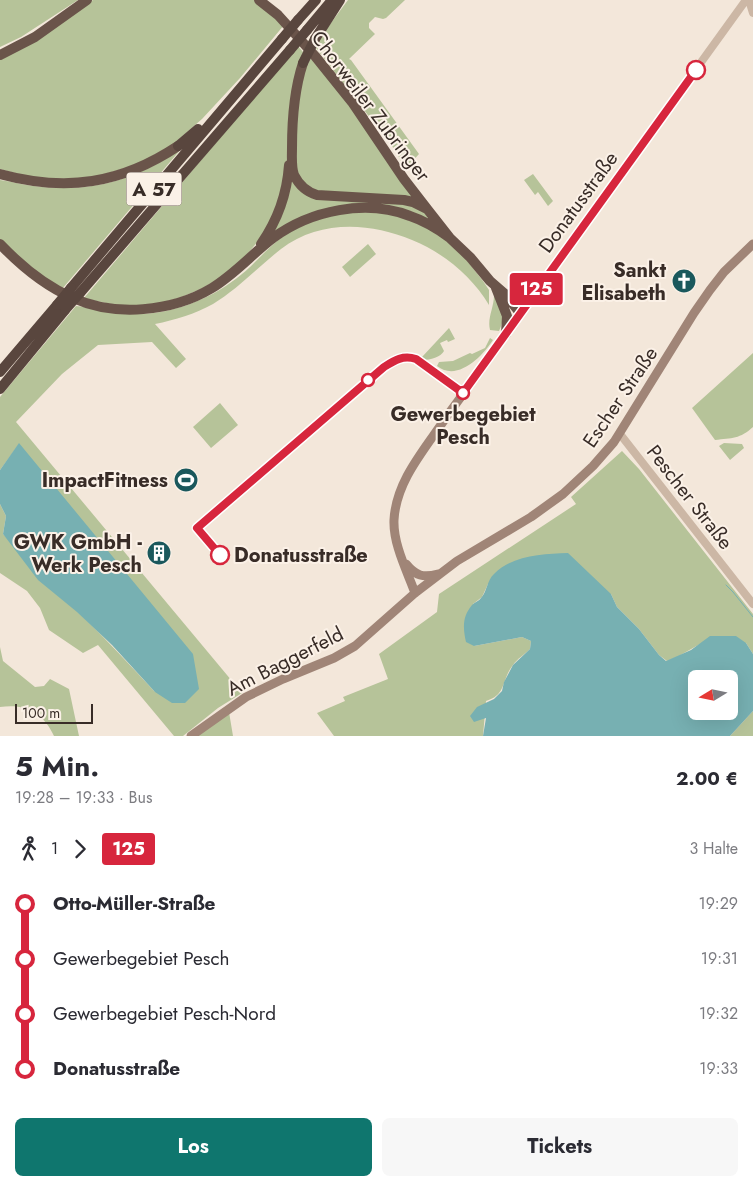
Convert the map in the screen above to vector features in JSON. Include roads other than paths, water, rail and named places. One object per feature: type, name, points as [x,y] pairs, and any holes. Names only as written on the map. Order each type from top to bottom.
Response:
[{"type":"highway","points":[[0,55],[35,37],[87,0]]},
{"type":"highway","name":"Chorweiler Zubringer","points":[[259,0],[278,15],[315,56],[361,115],[404,178],[450,238],[496,288],[505,294],[520,313]]},
{"type":"highway","name":"A 57","points":[[76,291],[238,90],[316,0]]},
{"type":"highway","name":"A 57","points":[[0,372],[61,308],[332,0]]},
{"type":"highway","points":[[256,252],[269,231],[283,200],[288,175],[296,90],[303,63],[315,39],[340,0]]},
{"type":"highway","points":[[0,174],[33,182],[65,184],[108,178],[151,163],[196,132],[238,90]]},
{"type":"highway","points":[[292,135],[293,172],[299,183],[307,191],[328,196],[409,201],[428,210]]},
{"type":"highway","points":[[0,177],[18,179]]},
{"type":"highway","name":"Chorweiler Zubringer","points":[[0,244],[33,274],[73,298],[101,306],[132,309],[169,305],[199,295],[229,277],[278,235],[302,221],[330,212],[356,208],[380,209],[410,216],[428,224],[450,238]]},
{"type":"highway","points":[[505,294],[521,296],[528,294],[540,284]]},
{"type":"highway","points":[[496,288],[511,310],[515,313],[520,313]]},
{"type":"highway","points":[[496,288],[507,316],[506,334]]},
{"type":"highway","name":"A 57","points":[[0,389],[61,308]]},
{"type":"main road","name":"Escher Straße","points":[[415,594],[457,561],[531,517],[558,498],[593,466],[620,434],[710,290],[724,272],[753,244]]},
{"type":"main road","name":"Donatusstraße","points":[[415,594],[394,528],[398,495],[417,459],[520,313]]},
{"type":"main road","points":[[404,562],[418,575],[426,577],[441,574]]},
{"type":"main road","name":"Am Baggerfeld","points":[[191,736],[246,697],[334,658],[355,646],[415,594]]},
{"type":"street","points":[[747,0],[753,13]]},
{"type":"street","name":"Donatusstraße","points":[[520,313],[747,0]]},
{"type":"street","name":"Pescher Straße","points":[[620,434],[753,604]]},
{"type":"water","points":[[19,443],[193,654],[199,689],[185,703],[172,703],[155,692],[112,645],[77,612],[38,580],[3,534],[6,516],[0,504],[0,470]]},
{"type":"water","points":[[568,553],[611,594],[617,607],[639,629],[666,661],[691,650],[710,636],[736,636],[746,643],[753,654],[753,711],[730,736],[483,736],[486,718],[474,722],[470,716],[477,707],[494,699],[502,691],[504,682],[513,665],[530,649],[531,641],[522,637],[474,646],[466,642],[464,627],[466,614],[472,605],[483,595],[490,579],[502,568],[519,559],[539,555]]},
{"type":"waterway","points":[[726,585],[753,617]]},
{"type":"place","name":"Sankt Elisabeth","points":[[684,281]]},
{"type":"place","name":"Gewerbegebiet Pesch","points":[[463,393]]},
{"type":"place","name":"ImpactFitness","points":[[186,480]]},
{"type":"place","name":"GWK GmbH - Werk Pesch","points":[[159,553]]},
{"type":"place","name":"Donatusstraße","points":[[220,555]]}]
